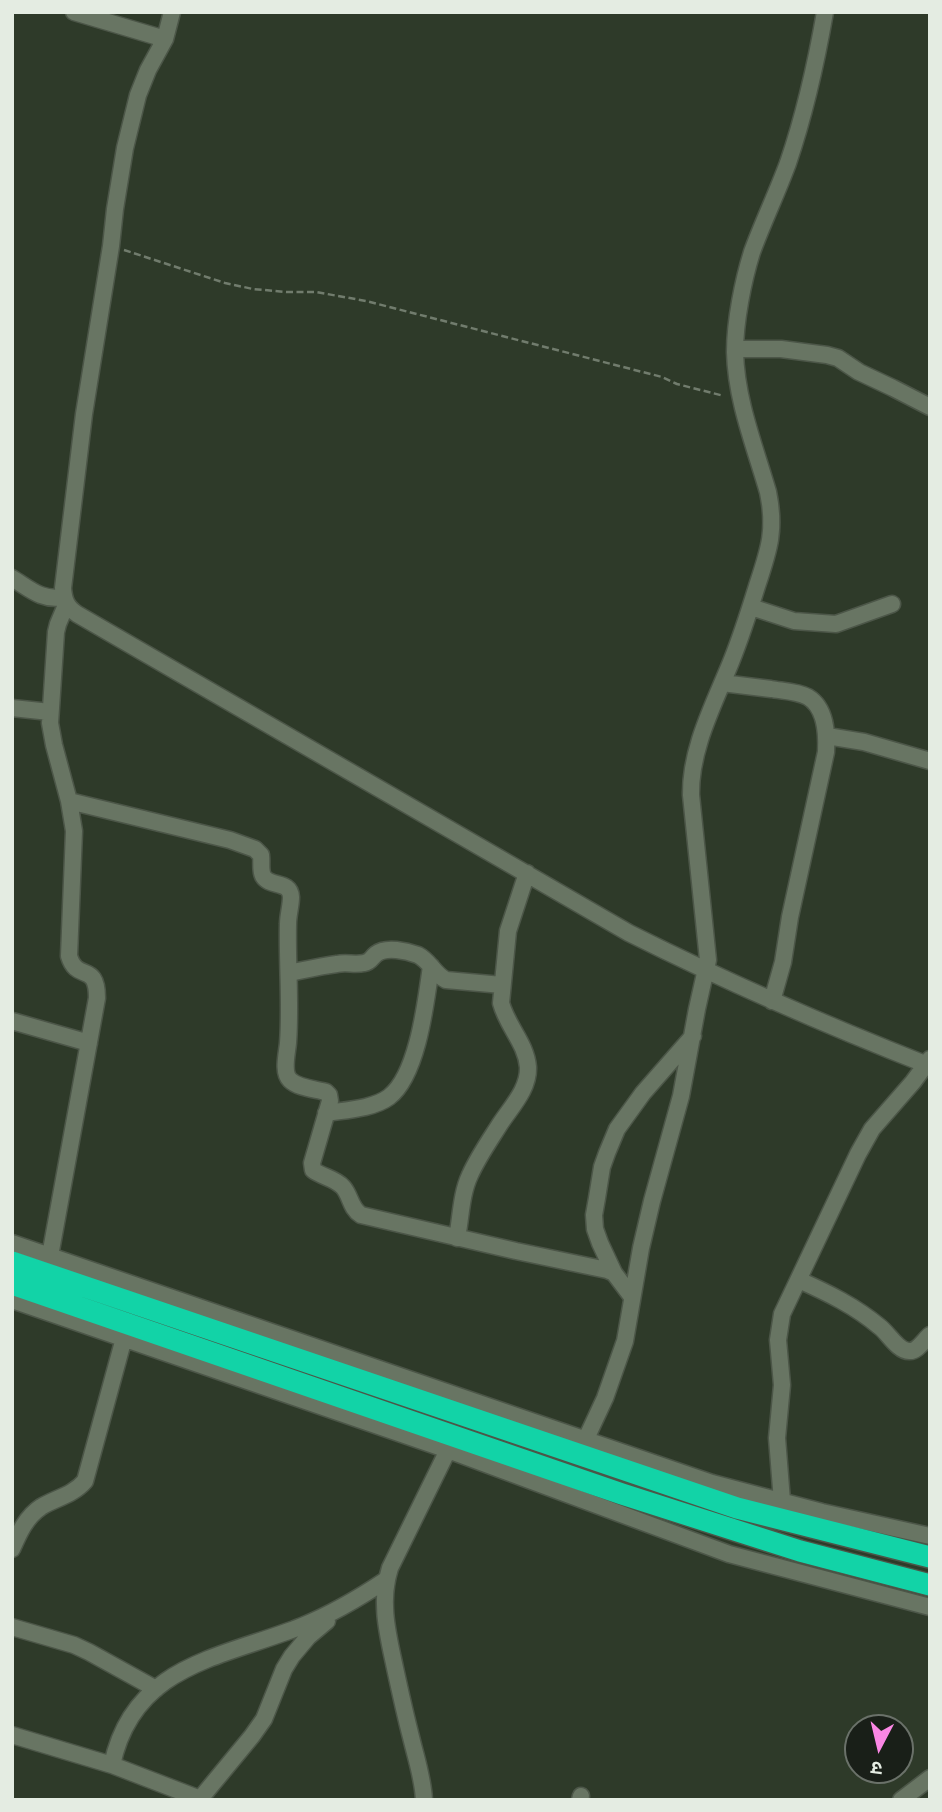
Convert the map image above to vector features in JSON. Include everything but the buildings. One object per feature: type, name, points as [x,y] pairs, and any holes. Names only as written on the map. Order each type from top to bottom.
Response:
[{"type":"highway","points":[[12,1262],[737,1508],[930,1557]]},
{"type":"highway","points":[[12,1284],[622,1494],[800,1551],[930,1585]]},
{"type":"street","points":[[74,12],[165,39]]},
{"type":"street","points":[[50,1256],[97,998],[96,982],[90,975],[75,968],[69,956],[74,838],[69,801],[52,734],[50,712],[75,481],[122,164],[143,81],[165,39],[172,12]]},
{"type":"street","points":[[585,1441],[605,1398],[625,1340],[652,1202],[681,1096],[704,982],[708,950],[691,784],[694,763],[711,707],[751,607],[771,540],[772,510],[741,400],[737,376],[735,349],[740,305],[756,242],[775,198],[801,122],[825,12]]},
{"type":"street","points":[[735,349],[781,349],[838,358],[859,372],[930,407]]},
{"type":"street","points":[[12,578],[629,933],[704,982],[772,1001],[927,1065],[872,1129],[782,1314],[778,1352],[782,1385],[777,1438],[782,1501]]},
{"type":"street","points":[[751,607],[794,621],[836,624],[892,604]]},
{"type":"street","points":[[722,683],[785,691],[810,698],[821,714],[827,736],[783,962],[772,1001]]},
{"type":"street","points":[[12,708],[50,712]]},
{"type":"street","points":[[827,736],[864,742],[930,761]]},
{"type":"street","points":[[69,801],[230,840],[255,849],[261,855],[264,877],[290,891],[286,1069],[288,1078],[294,1083],[329,1095],[330,1101],[312,1163],[313,1170],[345,1189],[355,1211],[361,1215],[457,1238],[607,1269],[614,1273]]},
{"type":"street","points":[[457,1238],[469,1178],[528,1079],[526,1055],[503,1013],[501,1003],[508,931],[526,876]]},
{"type":"street","points":[[289,973],[338,963],[365,963],[377,953],[393,950],[415,954],[427,960],[440,977],[446,980],[502,985]]},
{"type":"street","points":[[326,1113],[377,1103],[394,1092],[411,1063],[432,966]]},
{"type":"street","points":[[12,1021],[89,1042]]},
{"type":"street","points":[[632,1297],[614,1273],[595,1229],[594,1215],[602,1167],[617,1129],[643,1093],[693,1036]]},
{"type":"street","points":[[12,1243],[712,1483],[930,1536]]},
{"type":"street","points":[[799,1280],[856,1308],[908,1352],[915,1350],[930,1335]]},
{"type":"street","points":[[12,1300],[448,1450],[729,1554],[930,1607]]},
{"type":"street","points":[[12,1549],[31,1515],[68,1495],[85,1481],[124,1338]]},
{"type":"street","points":[[424,1800],[424,1786],[404,1711],[387,1628],[386,1580],[448,1450]]},
{"type":"street","points":[[12,1735],[112,1765],[202,1799],[264,1719],[284,1669],[307,1637],[348,1604],[386,1580]]},
{"type":"street","points":[[112,1765],[122,1731],[130,1717],[137,1707],[171,1678],[198,1662],[300,1627],[348,1604]]},
{"type":"street","points":[[12,1627],[74,1645],[156,1689]]},
{"type":"street","points":[[901,1800],[930,1778]]},
{"type":"path","points":[[111,246],[225,284],[261,290],[316,292],[366,301],[652,374],[677,384],[741,400]]}]
